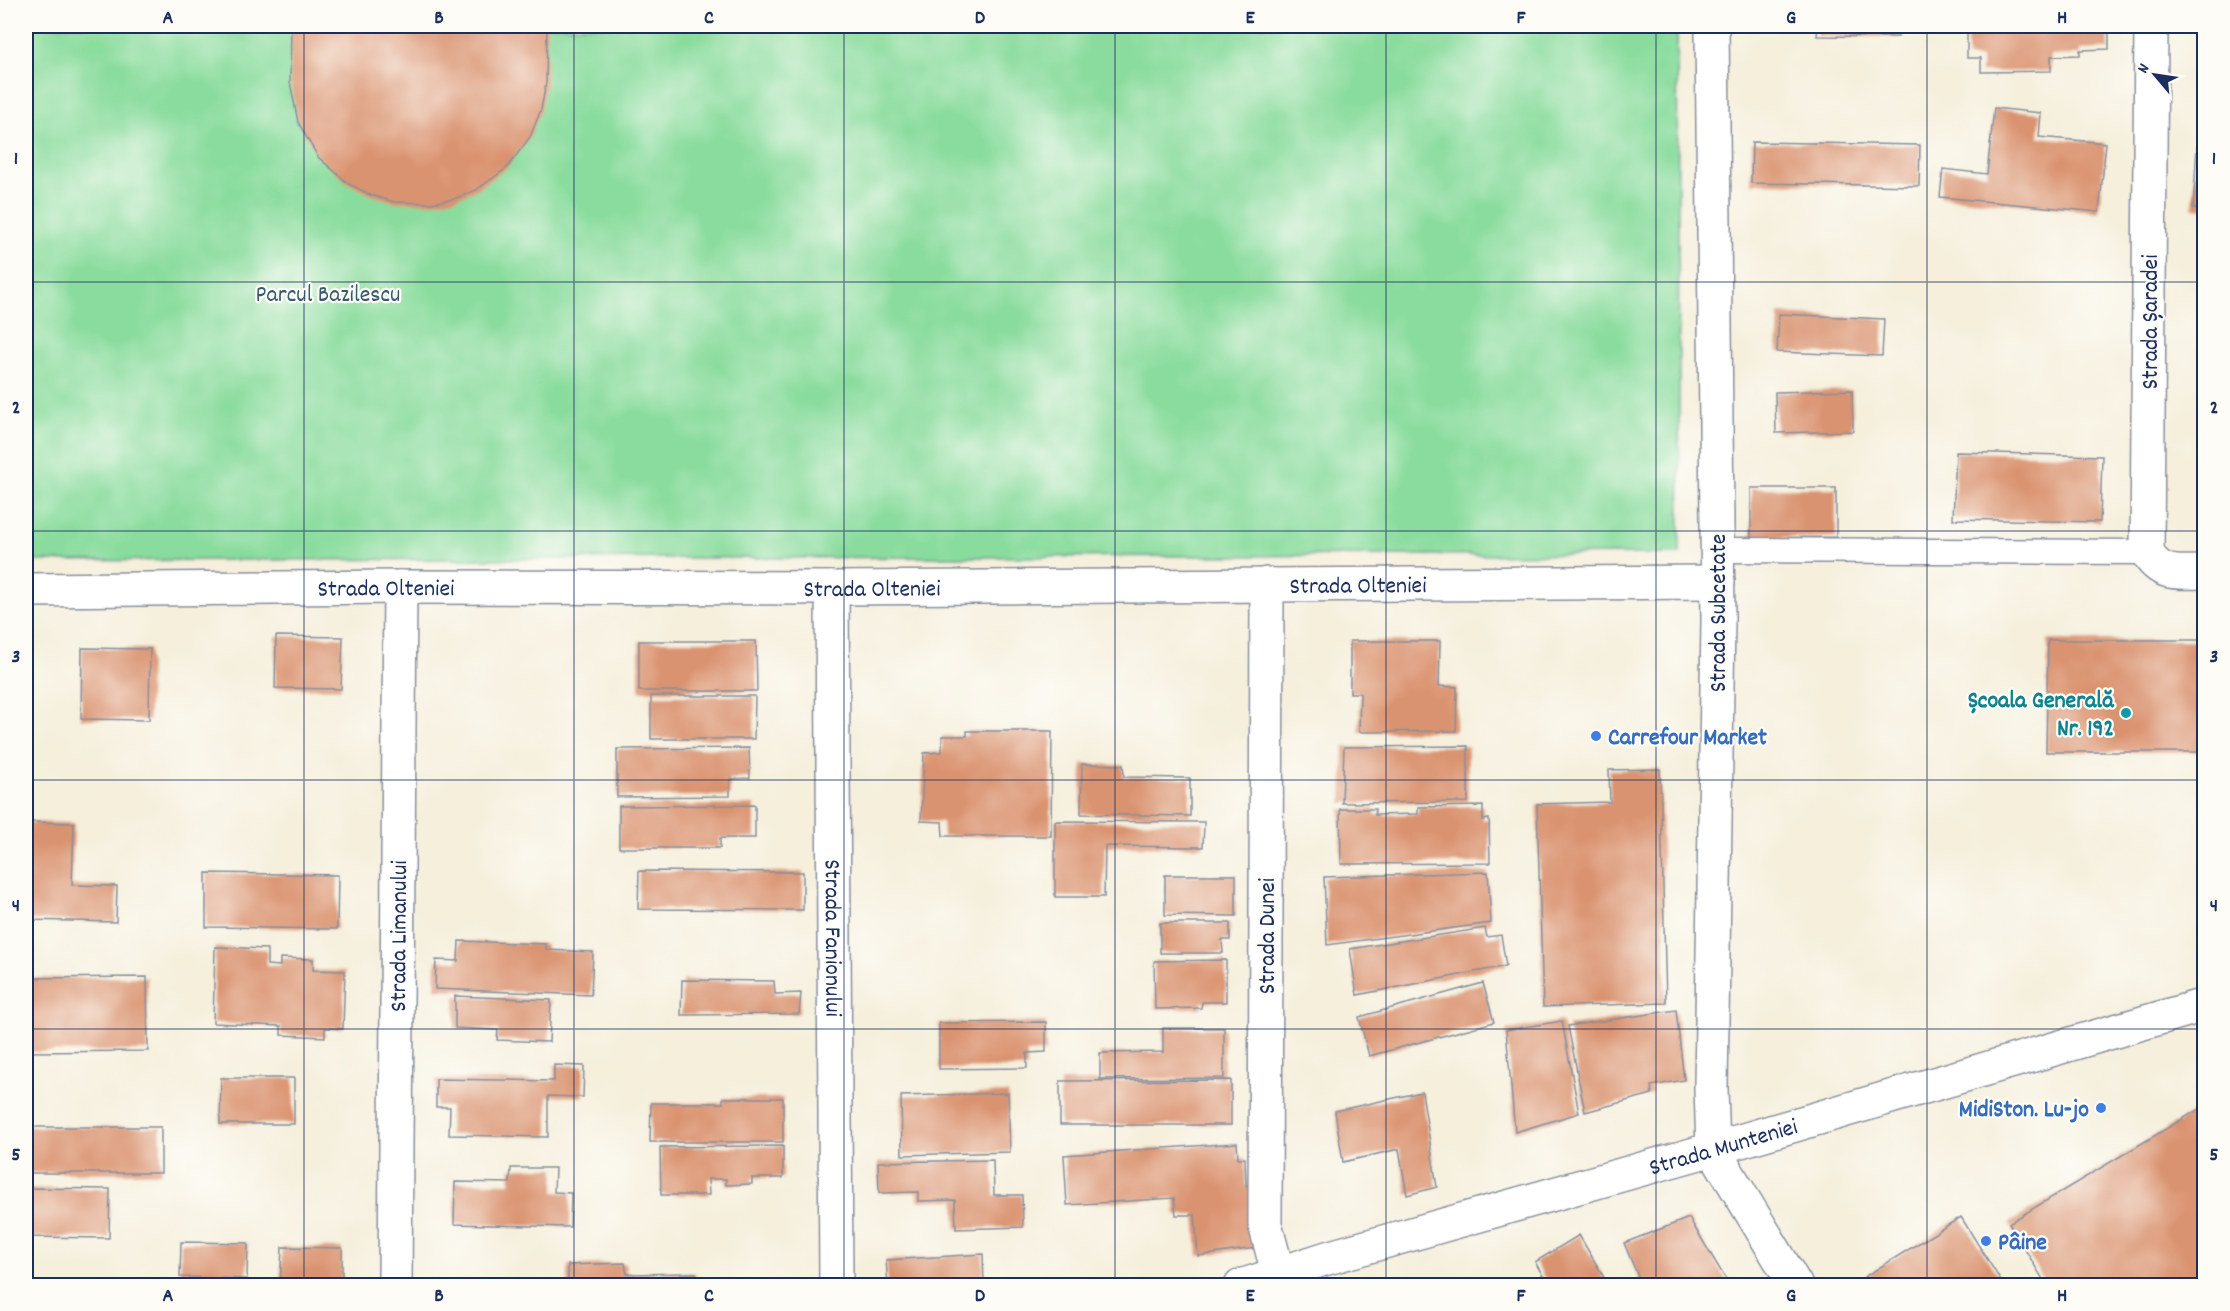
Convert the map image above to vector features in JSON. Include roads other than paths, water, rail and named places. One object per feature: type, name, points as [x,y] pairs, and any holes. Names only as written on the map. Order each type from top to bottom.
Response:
[{"type":"street","name":"Strada Subcetate","points":[[1712,26],[1718,550],[1711,1088],[1713,1149],[1796,1286]]},
{"type":"street","name":"Strada Șaradei","points":[[2147,552],[2151,26]]},
{"type":"street","points":[[2147,552],[2153,564],[2171,572],[2205,572]]},
{"type":"street","name":"Strada Olteniei","points":[[26,590],[400,587],[832,588],[1718,582]]},
{"type":"street","name":"Strada Dunei","points":[[1267,584],[1265,1224],[1282,1279]]},
{"type":"street","name":"Strada Limanului","points":[[395,1286],[400,587]]},
{"type":"street","name":"Strada Fanionului","points":[[832,588],[836,1286]]},
{"type":"street","name":"Strada Munteniei","points":[[1241,1286],[1282,1279],[1327,1258],[1713,1149],[2205,1005]]},
{"type":"lane","points":[[1718,550],[2147,552]]},
{"type":"place","name":"Școala Generală Nr. 192","points":[[2126,713]]},
{"type":"place","name":"Carrefour Market","points":[[1596,736]]},
{"type":"place","name":"MidiSton. Lu-jo","points":[[2101,1108]]},
{"type":"place","name":"Pâine","points":[[1986,1241]]},
{"type":"park label","name":"Parcul Bazilescu","points":[[328,293]]}]
